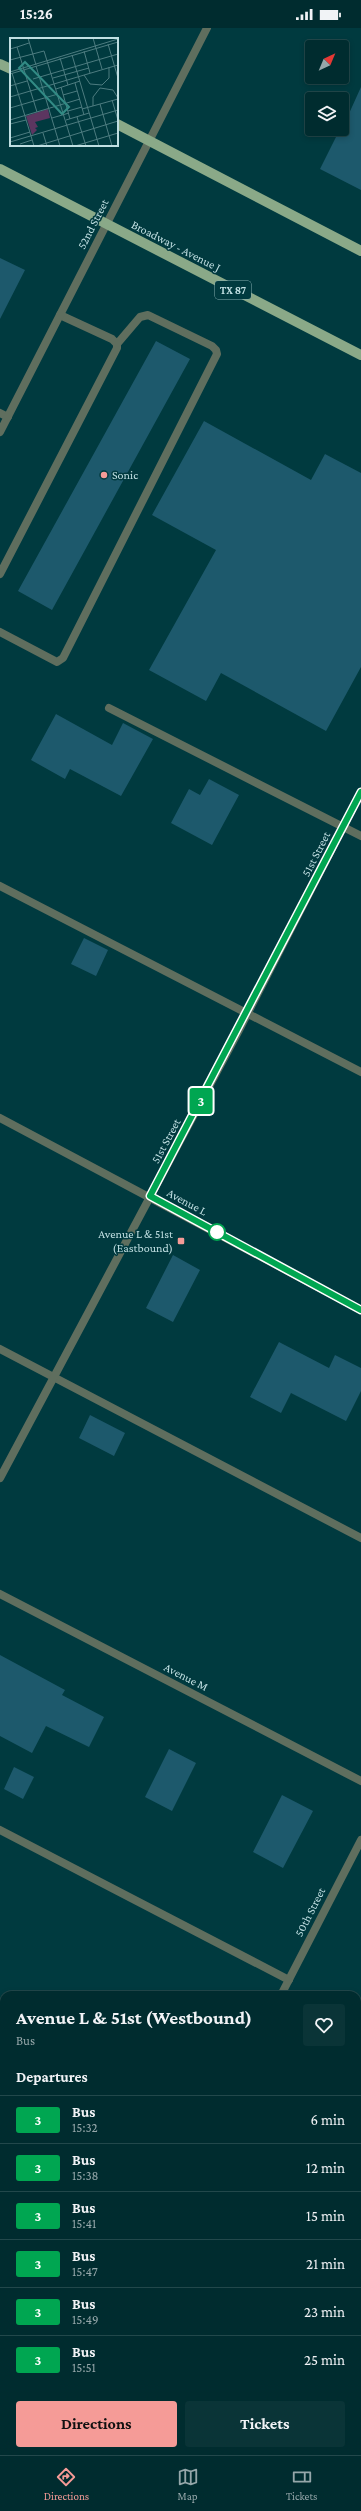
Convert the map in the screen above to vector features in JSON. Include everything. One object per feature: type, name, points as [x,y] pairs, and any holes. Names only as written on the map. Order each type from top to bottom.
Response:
[{"type":"main road","points":[[0,64],[10,69]]},
{"type":"main road","points":[[118,124],[361,251]]},
{"type":"main road","name":"Broadway - Avenue J","points":[[0,169],[361,355]]},
{"type":"street","name":"52nd Street","points":[[0,432],[208,28]]},
{"type":"street","points":[[60,315],[106,336],[117,344]]},
{"type":"street","points":[[0,574],[117,348],[117,344],[140,317],[148,315],[212,346],[217,354],[63,658],[57,662],[0,632]]},
{"type":"street","points":[[0,413],[8,417]]},
{"type":"street","points":[[109,708],[361,836]]},
{"type":"street","name":"51st Street","points":[[0,1478],[247,1012],[361,792]]},
{"type":"street","points":[[0,886],[361,1072]]},
{"type":"street","name":"Avenue L","points":[[0,1118],[150,1196],[361,1310]]},
{"type":"street","points":[[0,1349],[361,1538]]},
{"type":"street","name":"Avenue M","points":[[0,1594],[361,1781]]},
{"type":"street","points":[[0,1830],[289,1980]]},
{"type":"street","name":"50th Street","points":[[283,1991],[361,1840]]},
{"type":"building","points":[[361,87],[361,190],[320,169],[336,136],[349,136],[349,114]]},
{"type":"building","points":[[0,258],[25,270],[0,319]]},
{"type":"building","name":"Sonic","points":[[156,341],[190,359],[52,610],[18,591]]},
{"type":"building","points":[[204,421],[311,480],[325,454],[361,473],[361,667],[326,731],[221,673],[206,701],[149,670],[216,550],[152,515]]},
{"type":"building","points":[[56,714],[112,745],[123,723],[153,739],[121,796],[70,769],[65,779],[31,760]]},
{"type":"building","points":[[209,779],[239,795],[212,845],[171,823],[189,789],[200,795]]},
{"type":"building","points":[[84,938],[108,950],[96,976],[71,964]]},
{"type":"building","points":[[173,1255],[200,1270],[173,1322],[146,1308]]},
{"type":"building","points":[[279,1342],[329,1368],[335,1355],[361,1368],[361,1391],[346,1421],[291,1393],[281,1413],[250,1397]]},
{"type":"building","points":[[90,1415],[125,1433],[114,1456],[79,1438]]},
{"type":"building","points":[[0,1655],[65,1690],[62,1695],[104,1717],[89,1747],[46,1726],[32,1753],[0,1736]]},
{"type":"building","points":[[169,1749],[196,1763],[172,1811],[145,1797]]},
{"type":"building","points":[[14,1767],[34,1777],[23,1799],[4,1789]]},
{"type":"building","points":[[282,1795],[313,1811],[283,1868],[253,1852]]},
{"type":"bus line","name":"3","points":[[361,792],[238,1032],[150,1196],[361,1310]]},
{"type":"place","name":"Sonic","points":[[104,475]]},
{"type":"place","name":"Avenue L & 51st (Eastbound)","points":[[181,1241]]}]
